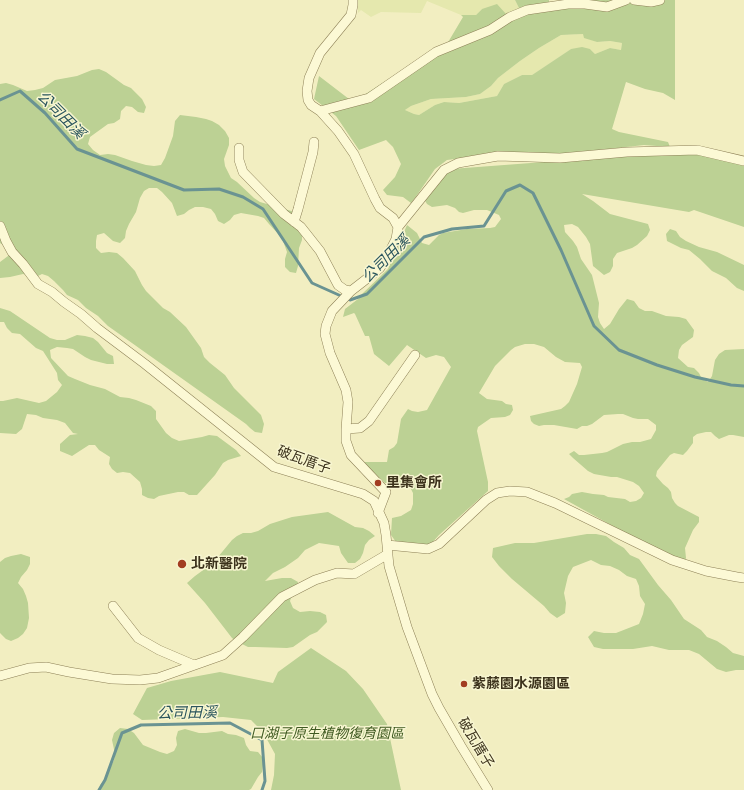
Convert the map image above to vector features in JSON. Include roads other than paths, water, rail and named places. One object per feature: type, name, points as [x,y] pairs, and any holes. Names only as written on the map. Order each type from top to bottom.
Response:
[{"type":"street","points":[[353,0],[351,15],[320,53],[309,78],[307,90],[308,100],[311,105],[320,110],[338,131],[354,154],[380,208],[393,218],[398,227]]},
{"type":"street","points":[[320,110],[368,98],[436,52],[490,30],[510,17],[527,10],[568,4],[585,4],[608,7],[626,0]]},
{"type":"street","points":[[634,0],[652,2],[660,0]]},
{"type":"street","points":[[294,222],[313,152],[314,142]]},
{"type":"street","points":[[239,148],[239,160],[243,172],[284,214],[301,227],[320,251],[338,285],[350,292]]},
{"type":"street","points":[[378,513],[386,492],[351,454],[346,441],[348,402],[346,390],[330,353],[325,334],[326,326],[332,311],[350,292],[380,268],[396,239],[398,227],[444,170],[458,163],[498,156],[560,158],[627,152],[697,150],[744,161]]},
{"type":"street","name":"破瓦厝子","points":[[0,226],[12,252],[38,284],[52,292],[81,314],[274,467],[362,494],[374,501],[378,513],[384,523],[389,566],[407,627],[432,694],[438,708],[488,790]]},
{"type":"street","points":[[346,429],[360,428],[369,422],[415,355]]},
{"type":"street","points":[[0,676],[29,668],[46,667],[112,679],[140,680],[158,678],[223,655],[282,597],[315,580],[337,573],[354,574],[387,550],[428,549],[439,544],[486,500],[497,493],[510,491],[527,492],[555,503],[672,560],[706,571],[744,578]]},
{"type":"street","points":[[113,606],[138,638],[160,650],[194,665]]},
{"type":"waterway","name":"公司田溪","points":[[0,100],[20,91],[45,113],[77,149],[184,190],[219,189],[243,197],[263,209],[312,283],[350,300],[367,294],[424,237],[452,229],[484,226],[506,191],[520,185],[533,193],[561,250],[594,326],[619,350],[657,365],[695,377],[731,385],[744,386]]},
{"type":"waterway","name":"公司田溪","points":[[99,790],[105,780],[122,733],[141,725],[230,723],[262,740],[265,781],[262,790]]},
{"type":"place","name":"里集會所","points":[[378,483]]},
{"type":"place","name":"北新醫院","points":[[182,564]]},
{"type":"place","name":"紫藤園水源園區","points":[[464,684]]},
{"type":"park label","name":"口湖子原生植物復育園區","points":[[327,734]]}]
